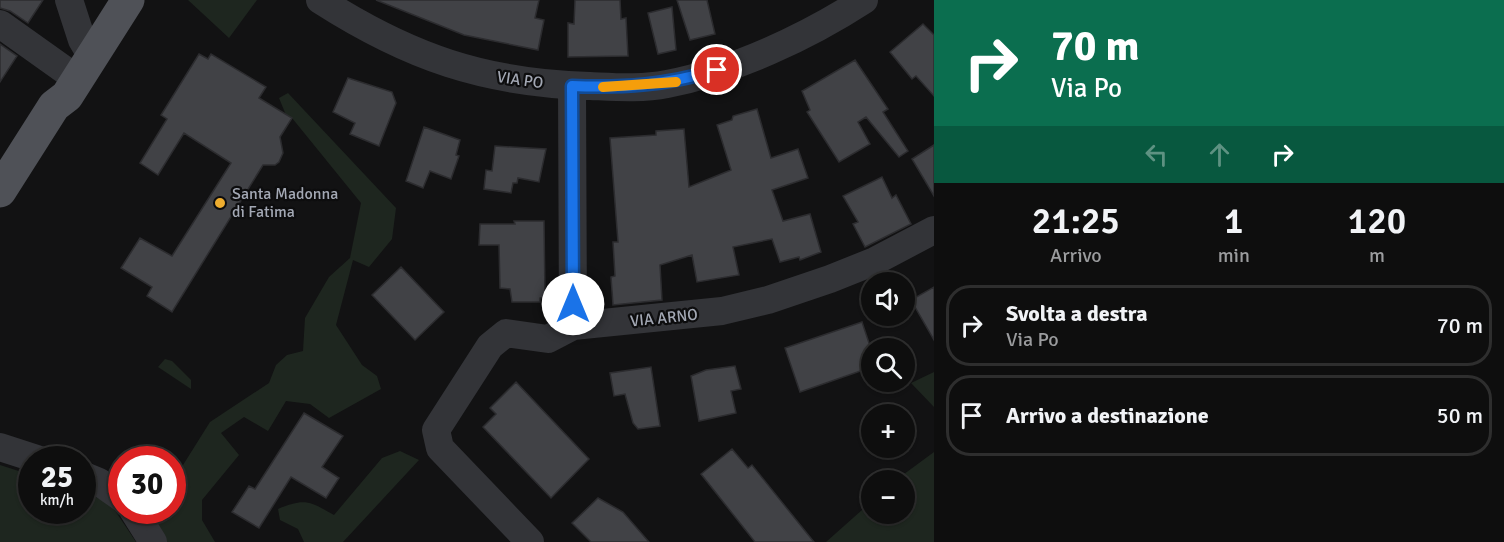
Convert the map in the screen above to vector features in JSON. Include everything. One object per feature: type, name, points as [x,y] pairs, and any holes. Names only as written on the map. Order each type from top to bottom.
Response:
[{"type":"main road","points":[[6,172],[54,106],[67,96],[80,56],[105,0]]},
{"type":"main road","points":[[80,56],[128,0]]},
{"type":"street","points":[[69,0],[80,56]]},
{"type":"street","name":"VIA PO","points":[[320,0],[393,43],[452,66],[511,81],[616,87],[665,84],[707,74],[747,60],[864,0]]},
{"type":"street","points":[[0,24],[80,56]]},
{"type":"street","points":[[572,86],[573,326]]},
{"type":"street","name":"VIA ARNO","points":[[530,542],[441,448],[436,430],[490,346],[506,333],[548,339],[573,326],[722,311],[768,300],[875,261],[934,230]]},
{"type":"street","points":[[0,447],[18,453]]},
{"type":"street","points":[[142,524],[153,542]]},
{"type":"shaded area","points":[[188,0],[257,0],[229,38]]},
{"type":"shaded area","points":[[288,93],[396,208],[392,239],[369,267],[353,260],[336,325],[362,365],[377,376],[381,389],[329,418],[310,404],[286,401],[268,431],[244,417],[221,433],[239,455],[202,500],[202,520],[215,542],[166,542],[156,524],[186,524],[186,460],[210,422],[269,383],[276,365],[287,355],[303,351],[305,318],[329,277],[350,258],[361,203],[292,118],[286,115],[279,98]]},
{"type":"shaded area","points":[[165,359],[172,361],[191,380],[191,389],[158,367]]},
{"type":"shaded area","points":[[934,372],[934,407],[915,387],[915,381]]},
{"type":"shaded area","points":[[400,451],[419,460],[343,542],[304,542],[298,529],[280,520],[278,509],[301,502],[312,504],[334,515],[382,458]]},
{"type":"shaded area","points":[[934,452],[934,542],[826,542],[861,511],[861,524],[915,524],[915,470],[910,470]]},
{"type":"shaded area","points":[[0,465],[18,471],[18,524],[96,524],[96,497],[108,504],[108,524],[124,524],[136,542],[0,542]]},
{"type":"building","points":[[0,0],[43,0],[28,23],[10,11],[0,8]]},
{"type":"building","points":[[376,0],[539,0],[535,18],[544,20],[538,50],[464,35]]},
{"type":"building","points":[[575,0],[620,0],[621,19],[626,18],[628,56],[568,57],[568,23],[574,24]]},
{"type":"building","points":[[677,0],[707,0],[715,34],[690,40]]},
{"type":"building","points":[[672,7],[676,50],[658,54],[648,13]]},
{"type":"building","points":[[923,24],[934,35],[934,96],[916,76],[912,79],[890,52]]},
{"type":"building","points":[[0,44],[17,56],[0,82]]},
{"type":"building","name":"Santa Madonna di Fatima","points":[[199,54],[208,59],[211,54],[266,87],[259,98],[292,118],[280,137],[283,153],[279,162],[275,165],[263,165],[172,312],[147,296],[152,287],[121,268],[140,238],[172,256],[231,163],[184,133],[158,175],[140,163],[167,119],[161,115]]},
{"type":"building","points":[[855,60],[888,109],[883,112],[908,151],[899,157],[866,117],[858,122],[870,144],[839,162],[807,112],[810,110],[802,91]]},
{"type":"building","points":[[348,78],[392,92],[396,103],[379,146],[350,134],[355,123],[333,112]]},
{"type":"building","points":[[757,109],[771,158],[798,149],[808,178],[772,190],[783,221],[810,214],[821,252],[800,260],[799,257],[780,262],[772,239],[733,247],[739,275],[697,282],[692,255],[660,265],[662,300],[613,305],[611,277],[615,276],[613,242],[618,242],[610,138],[656,135],[656,131],[684,129],[689,187],[731,170],[717,125],[732,120],[733,116]]},
{"type":"building","points":[[424,127],[460,140],[456,155],[459,156],[451,179],[430,171],[423,188],[406,181]]},
{"type":"building","points":[[934,145],[934,196],[912,159]]},
{"type":"building","points":[[495,146],[546,149],[539,182],[518,178],[517,183],[513,183],[511,193],[484,189],[486,170],[492,171]]},
{"type":"building","points":[[882,177],[892,198],[896,195],[911,224],[865,247],[853,224],[858,222],[843,196]]},
{"type":"building","points":[[514,221],[544,221],[545,297],[540,298],[540,302],[512,302],[510,289],[500,288],[499,245],[479,245],[480,224],[515,224]]},
{"type":"building","points":[[401,267],[444,312],[415,340],[372,295]]},
{"type":"building","points":[[934,287],[934,340],[915,307],[915,298]]},
{"type":"building","points":[[861,322],[867,338],[861,338],[861,371],[800,392],[785,348]]},
{"type":"building","points":[[735,366],[741,389],[731,391],[736,413],[699,421],[691,376],[706,370]]},
{"type":"building","points":[[651,367],[660,426],[638,429],[633,423],[625,394],[614,396],[610,373]]},
{"type":"building","points":[[516,382],[589,459],[551,498],[483,427],[496,414],[490,408]]},
{"type":"building","points":[[304,413],[343,436],[322,467],[339,478],[326,498],[291,477],[259,528],[232,512],[249,486],[255,489]]},
{"type":"building","points":[[732,449],[748,468],[752,465],[814,542],[755,542],[701,474]]},
{"type":"building","points":[[598,498],[623,512],[649,542],[591,542],[572,523]]},
{"type":"slow traffic","points":[[603,87],[676,82]]},
{"type":"place","name":"Santa Madonna di Fatima","points":[[220,203]]},
{"type":"route","points":[[573,304],[572,86],[616,87],[665,84],[717,70]]}]
